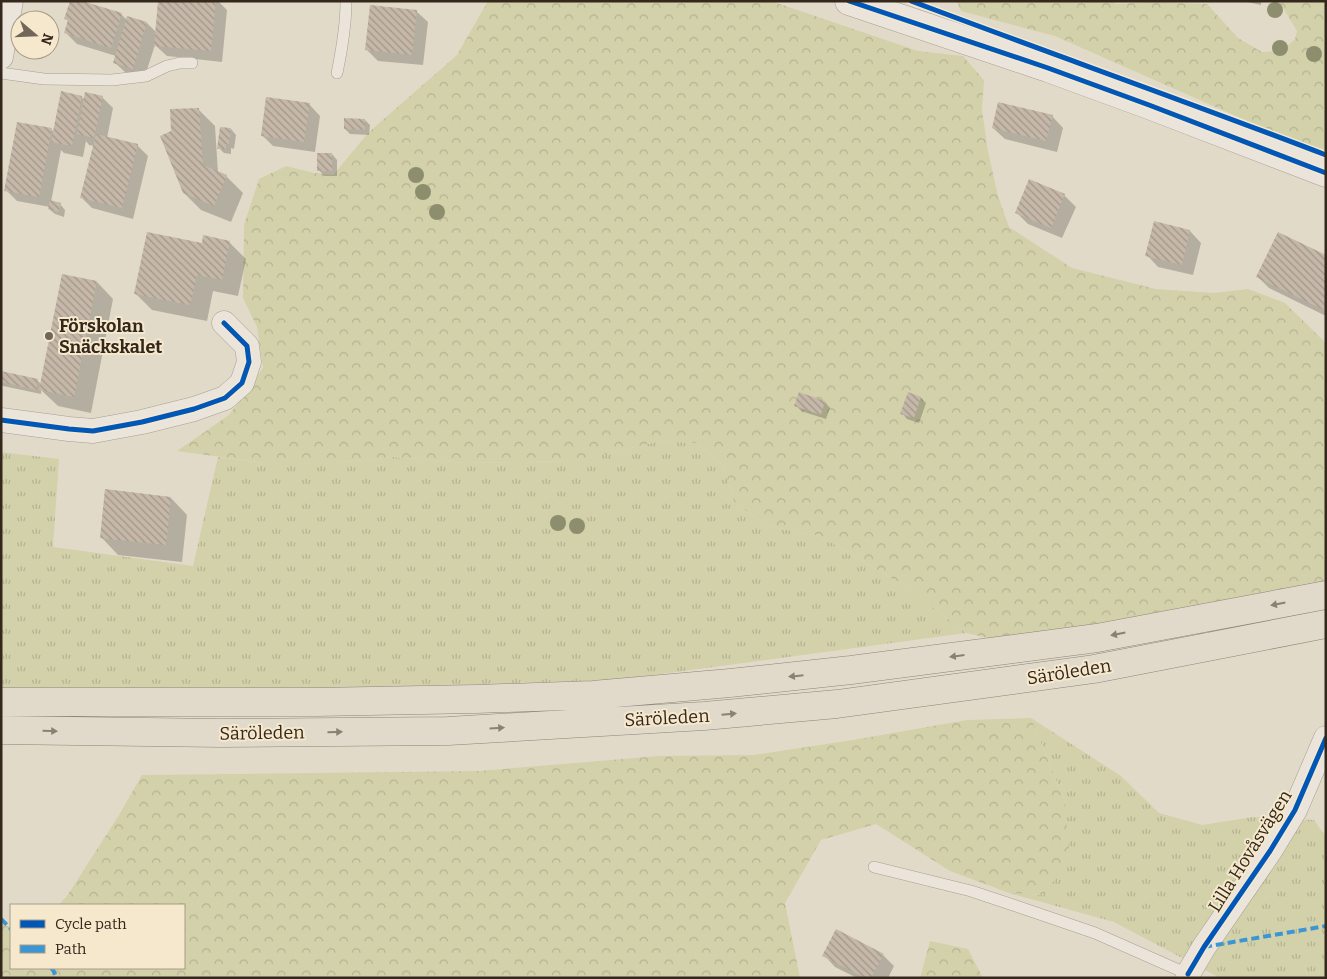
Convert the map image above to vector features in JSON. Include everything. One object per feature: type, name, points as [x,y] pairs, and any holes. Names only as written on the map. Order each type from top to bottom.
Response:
[{"type":"main road","name":"Säröleden","points":[[1,702],[316,702],[593,695],[832,672],[1098,638],[1326,595]]},
{"type":"main road","name":"Säröleden","points":[[1,730],[220,733],[448,730],[714,715],[837,704],[1094,669],[1326,624]]},
{"type":"street","points":[[1,56],[11,1]]},
{"type":"street","points":[[849,1],[1112,91],[1326,173]]},
{"type":"street","points":[[1,420],[93,431],[142,422],[225,398],[242,383],[249,362],[247,346],[224,323]]},
{"type":"street","name":"Lilla Hovåsvägen","points":[[1192,976],[1204,947],[1270,851],[1295,810],[1326,738]]},
{"type":"lane","points":[[337,73],[343,44],[346,1]]},
{"type":"lane","points":[[1,73],[44,79],[112,80],[146,76],[167,66],[192,63]]},
{"type":"lane","points":[[874,867],[971,891],[1020,907],[1095,933],[1192,976]]},
{"type":"green space","points":[[488,1],[771,1],[918,51],[963,56],[984,80],[982,110],[988,151],[998,196],[1009,227],[1072,268],[1156,289],[1214,293],[1248,289],[1285,303],[1326,343],[1326,581],[1000,641],[966,633],[908,588],[820,536],[767,526],[734,502],[724,467],[698,443],[660,441],[576,461],[466,463],[393,457],[334,463],[266,463],[177,451],[229,415],[263,368],[257,327],[243,298],[244,225],[259,179],[286,166],[314,173],[333,175],[369,132],[457,55]]},
{"type":"green space","points":[[957,1],[1111,1],[1116,4],[1148,2],[1207,4],[1238,38],[1262,52],[1282,51],[1295,39],[1297,31],[1279,1],[1326,1],[1326,156],[1055,36],[961,11]]},
{"type":"green space","points":[[660,441],[698,443],[724,467],[734,502],[767,526],[820,536],[908,588],[966,633],[616,680],[82,696],[1,693],[1,452],[59,459],[53,547],[193,566],[218,457],[266,463],[334,463],[393,457],[466,463],[576,461]]},
{"type":"green space","points":[[1031,718],[1121,776],[1159,813],[1202,825],[1253,817],[1314,820],[1326,837],[1326,978],[1220,978],[1114,922],[1009,893],[1043,895],[1065,802]]},
{"type":"green space","points":[[1031,718],[1065,802],[1070,861],[1043,895],[1009,893],[950,871],[876,824],[821,840],[785,903],[800,978],[1,978],[1,923],[10,928],[10,969],[185,969],[185,904],[60,904],[119,815],[142,775],[479,771],[659,756],[754,755],[967,720]]},
{"type":"green space","points":[[930,941],[968,949],[983,978],[920,978]]},
{"type":"building","points":[[70,1],[82,1],[122,13],[111,48],[64,33],[68,20],[64,19]]},
{"type":"building","points":[[158,1],[216,1],[211,51],[154,46]]},
{"type":"building","points":[[370,5],[417,10],[412,55],[365,50]]},
{"type":"building","points":[[127,16],[147,22],[133,69],[113,63]]},
{"type":"building","points":[[61,91],[82,96],[72,146],[51,142]]},
{"type":"building","points":[[85,92],[103,96],[94,138],[77,134]]},
{"type":"building","points":[[266,97],[310,103],[304,142],[261,136]]},
{"type":"building","points":[[998,102],[1053,115],[1046,141],[992,128]]},
{"type":"building","points":[[199,108],[203,165],[227,175],[214,206],[183,193],[160,136],[171,131],[170,109]]},
{"type":"building","points":[[344,118],[365,119],[365,130],[344,129]]},
{"type":"building","points":[[17,122],[52,128],[39,197],[4,191]]},
{"type":"building","points":[[220,127],[231,128],[229,144],[226,144],[226,149],[217,149]]},
{"type":"building","points":[[96,134],[138,144],[122,208],[80,198]]},
{"type":"building","points":[[317,153],[332,153],[332,171],[317,171]]},
{"type":"building","points":[[1029,179],[1065,194],[1051,228],[1015,213]]},
{"type":"building","points":[[50,200],[61,203],[58,212],[48,209]]},
{"type":"building","points":[[1154,221],[1190,230],[1182,265],[1145,256]]},
{"type":"building","points":[[147,232],[202,243],[203,235],[230,241],[222,280],[197,275],[190,305],[134,294]]},
{"type":"building","points":[[1278,232],[1326,255],[1326,311],[1256,277]]},
{"type":"building","points":[[62,274],[97,281],[74,397],[39,390]]},
{"type":"building","points":[[1,371],[38,379],[36,390],[1,382]]},
{"type":"building","points":[[799,392],[825,401],[821,415],[794,406]]},
{"type":"building","points":[[908,392],[921,397],[914,418],[900,414]]},
{"type":"building","points":[[105,489],[171,497],[166,545],[100,538]]},
{"type":"building","points":[[836,929],[884,954],[871,978],[865,978],[822,956]]},
{"type":"marked path","points":[[1,919],[10,928]]},
{"type":"marked path","points":[[1204,947],[1326,926]]},
{"type":"marked path","points":[[52,969],[57,978]]},
{"type":"cycle path","points":[[849,1],[1048,68],[1326,173]]},
{"type":"cycle path","points":[[911,1],[1326,155]]},
{"type":"cycle path","points":[[1,420],[93,431],[142,422],[194,409],[225,398],[242,383],[249,362],[247,346],[224,323]]},
{"type":"cycle path","points":[[1188,974],[1295,810],[1326,738]]},
{"type":"place","name":"Förskolan Snäckskalet","points":[[49,336]]}]
